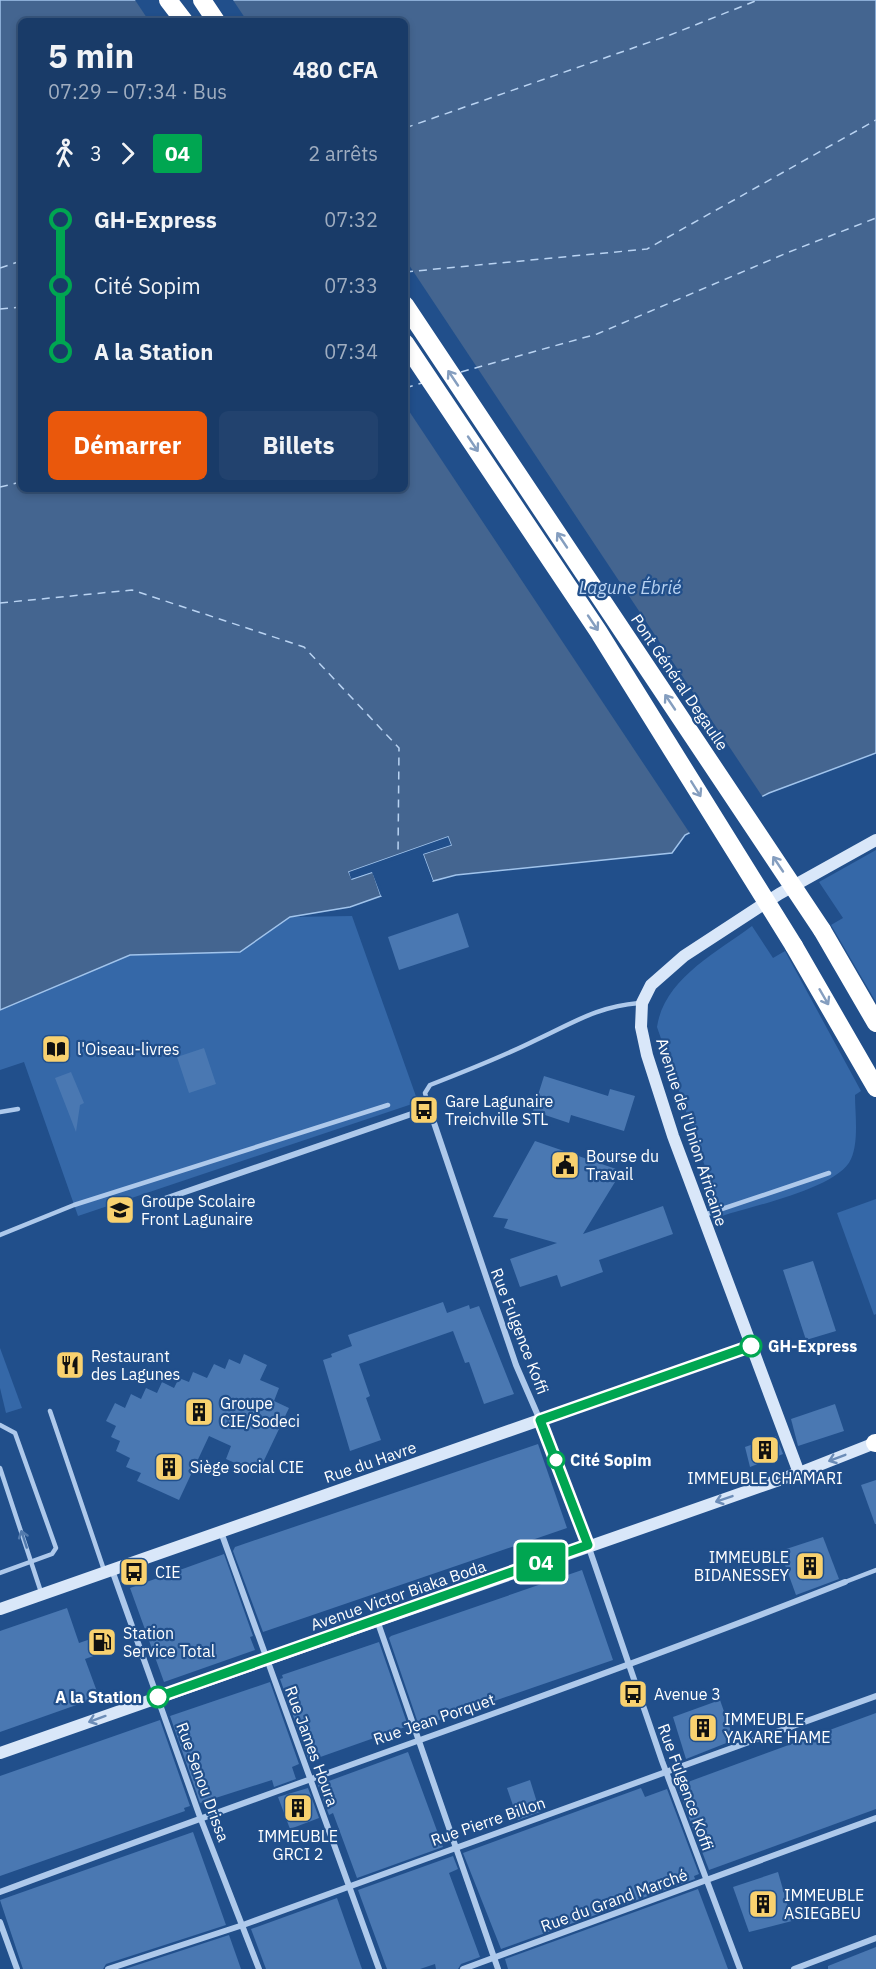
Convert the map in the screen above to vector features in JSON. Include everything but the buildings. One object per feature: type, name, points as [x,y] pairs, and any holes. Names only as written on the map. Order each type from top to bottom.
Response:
[{"type":"highway","points":[[168,0],[182,18]]},
{"type":"highway","points":[[202,0],[214,18]]},
{"type":"highway","name":"Pont Général Degaulle","points":[[408,309],[822,930],[858,992]]},
{"type":"highway","points":[[408,347],[598,631],[794,946],[876,1088]]},
{"type":"highway","points":[[858,992],[876,1010]]},
{"type":"highway","points":[[858,992],[876,1023]]},
{"type":"main road","points":[[642,1003],[651,985],[684,956],[779,894],[876,840]]},
{"type":"main road","name":"Avenue de l'Union Africaine","points":[[642,1003],[641,1028],[647,1055],[701,1216],[799,1473]]},
{"type":"main road","name":"Rue du Havre","points":[[0,1610],[751,1346]]},
{"type":"main road","name":"Avenue Victor Biaka Boda","points":[[0,1753],[588,1545],[799,1473],[876,1443]]},
{"type":"street","points":[[153,1203],[429,1108]]},
{"type":"street","name":"Rue Fulgence Koffi","points":[[429,1108],[516,1365],[540,1420],[588,1545],[666,1771],[741,1969]]},
{"type":"street","name":"Rue James Houra","points":[[221,1532],[379,1969]]},
{"type":"street","name":"Rue Senou Drissa","points":[[108,1571],[158,1697],[200,1817],[259,1969]]},
{"type":"street","name":"Rue Jean Porquet","points":[[0,1892],[200,1817],[628,1665],[845,1582]]},
{"type":"street","points":[[377,1620],[498,1969]]},
{"type":"street","name":"Rue Pierre Billon","points":[[108,1969],[243,1925],[456,1846],[876,1696]]},
{"type":"street","name":"Rue du Grand Marché","points":[[463,1969],[876,1818]]},
{"type":"street","points":[[0,1922],[17,1969]]},
{"type":"street","points":[[794,1969],[876,1938]]},
{"type":"lane","points":[[429,1108],[425,1093],[430,1085],[537,1040],[589,1013],[615,1005],[642,1003]]},
{"type":"lane","points":[[0,1235],[74,1205],[388,1105]]},
{"type":"lane","points":[[0,1112],[18,1109]]},
{"type":"lane","points":[[701,1216],[829,1173]]},
{"type":"lane","points":[[50,1411],[108,1571]]},
{"type":"lane","points":[[0,1425],[15,1433],[56,1548],[52,1554],[0,1573]]},
{"type":"lane","points":[[0,1468],[42,1595]]},
{"type":"lane","name":"Rue Jean Porquet","points":[[845,1582],[876,1570]]},
{"type":"shaded area","points":[[876,850],[876,1002],[831,925],[843,918],[819,882]]},
{"type":"shaded area","points":[[352,916],[418,1102],[78,1216],[24,1062],[0,1070],[0,1010],[130,955],[240,952],[290,917]]},
{"type":"shaded area","points":[[752,926],[773,958],[785,951],[861,1091],[855,1095],[856,1136],[853,1152],[851,1159],[843,1169],[830,1179],[793,1195],[722,1216],[657,1027],[662,1010],[681,981],[708,957]]},
{"type":"shaded area","points":[[876,1199],[876,1314],[874,1315],[837,1213]]},
{"type":"shaded area","points":[[0,1348],[22,1408],[6,1413],[0,1388]]},
{"type":"water","name":"Lagune Ébrié","points":[[0,0],[876,0],[876,753],[769,793],[685,835],[672,853],[456,875],[433,881],[423,854],[451,845],[448,837],[349,872],[352,879],[373,872],[381,896],[350,907],[290,917],[240,952],[130,955],[0,1010]]},
{"type":"pier","points":[[135,0],[233,0],[245,18],[147,18]]},
{"type":"pier","points":[[408,264],[764,799],[691,835],[408,410]]},
{"type":"pier","points":[[448,837],[451,845],[423,854],[433,881],[430,882],[420,853],[447,843],[446,841],[353,874],[374,869],[384,895],[381,896],[372,872],[351,879],[349,872]]},
{"type":"ferry route","points":[[408,127],[670,35],[758,0]]},
{"type":"ferry route","points":[[408,272],[647,249],[876,120]]},
{"type":"ferry route","points":[[461,372],[597,334],[789,252],[876,218]]},
{"type":"ferry route","points":[[0,268],[18,262]]},
{"type":"ferry route","points":[[0,309],[18,307]]},
{"type":"ferry route","points":[[408,387],[422,383]]},
{"type":"ferry route","points":[[0,487],[18,483]]},
{"type":"ferry route","points":[[0,603],[132,590],[304,647],[399,748],[398,855]]},
{"type":"bus line","name":"04","points":[[158,1697],[588,1545],[540,1420],[751,1346]]},
{"type":"place","name":"l'Oiseau-livres","points":[[56,1049]]},
{"type":"place","name":"Gare Lagunaire Treichville STL","points":[[424,1110]]},
{"type":"place","name":"Bourse du Travail","points":[[565,1165]]},
{"type":"place","name":"Groupe Scolaire Front Lagunaire","points":[[120,1210]]},
{"type":"place","name":"GH-Express","points":[[751,1346]]},
{"type":"place","name":"Restaurant des Lagunes","points":[[70,1365]]},
{"type":"place","name":"Groupe CIE/Sodeci","points":[[199,1412]]},
{"type":"place","name":"IMMEUBLE CHAMARI","points":[[765,1450]]},
{"type":"place","name":"Cité Sopim","points":[[556,1460]]},
{"type":"place","name":"Siège social CIE","points":[[169,1467]]},
{"type":"place","name":"IMMEUBLE BIDANESSEY","points":[[810,1566]]},
{"type":"place","name":"CIE","points":[[134,1572]]},
{"type":"place","name":"Station Service Total","points":[[102,1642]]},
{"type":"place","name":"Avenue 3","points":[[633,1694]]},
{"type":"place","name":"A la Station","points":[[158,1697]]},
{"type":"place","name":"IMMEUBLE YAKARE HAME","points":[[703,1728]]},
{"type":"place","name":"IMMEUBLE GRCI 2","points":[[298,1808]]},
{"type":"place","name":"IMMEUBLE ASIEGBEU","points":[[763,1904]]}]
